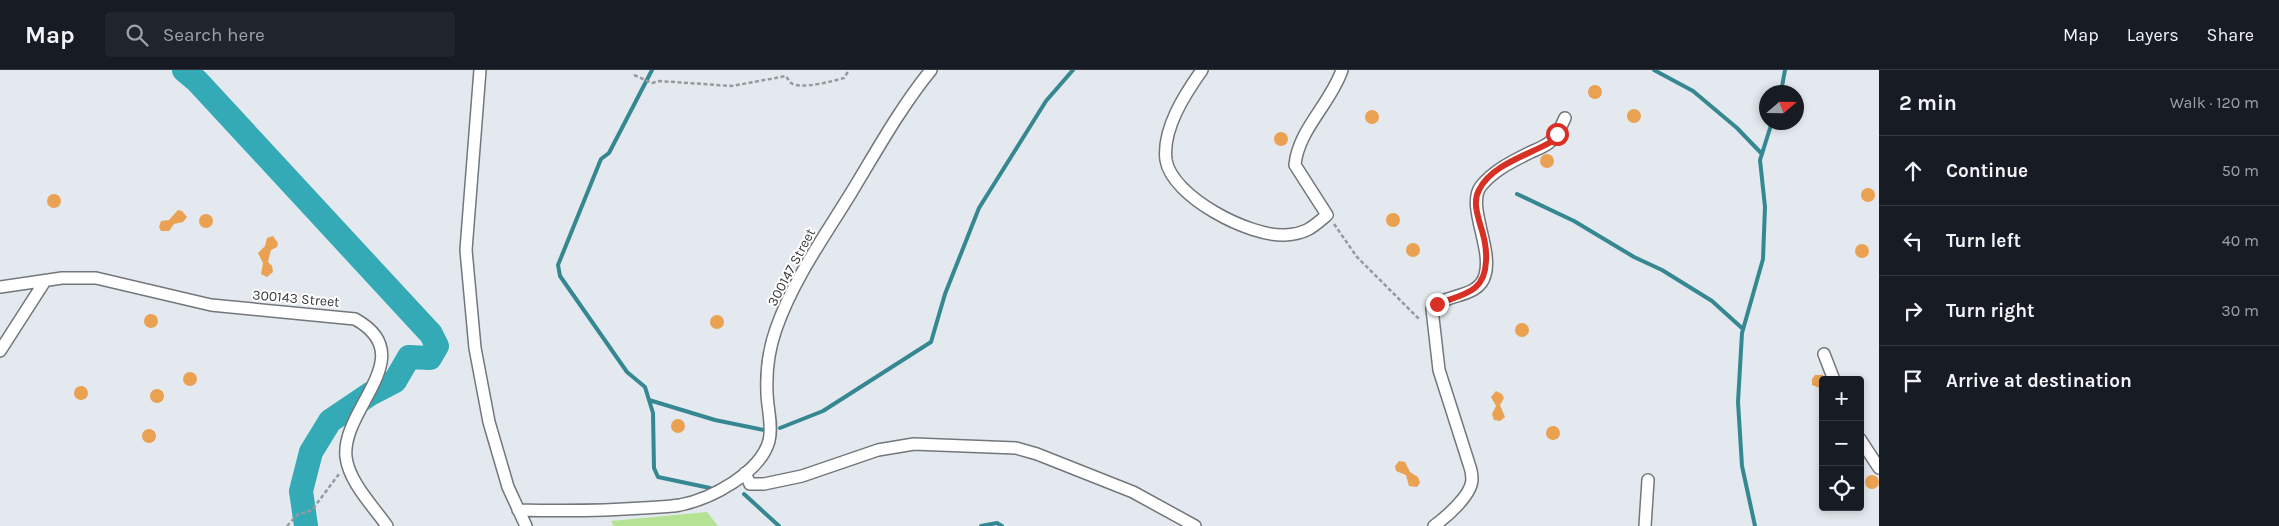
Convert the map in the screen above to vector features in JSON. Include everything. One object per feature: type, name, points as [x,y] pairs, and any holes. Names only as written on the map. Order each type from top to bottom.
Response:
[{"type":"street","points":[[480,70],[466,250],[475,348],[489,422],[508,488],[526,526]]},
{"type":"street","name":"300147 Street","points":[[518,510],[626,509],[681,505],[710,496],[745,473],[755,464],[768,443],[770,423],[766,393],[768,362],[775,330],[786,302],[807,262],[931,70]]},
{"type":"street","points":[[1202,70],[1183,100],[1172,123],[1166,144],[1168,168],[1183,189],[1220,216],[1245,228],[1284,236],[1312,229],[1328,215],[1295,165],[1300,144],[1323,107],[1342,70]]},
{"type":"street","points":[[1434,526],[1450,513],[1469,489],[1472,480],[1469,464],[1438,370],[1432,312],[1434,306],[1468,292],[1483,281],[1486,274],[1484,234],[1476,209],[1479,188],[1495,172],[1551,142],[1564,118]]},
{"type":"street","name":"300143 Street","points":[[0,287],[45,282],[62,278],[96,278],[211,305],[355,319],[369,326],[381,344],[383,355],[370,394],[354,423],[347,444],[346,454],[353,478],[387,526]]},
{"type":"street","points":[[0,351],[45,282]]},
{"type":"street","points":[[1824,354],[1832,376]]},
{"type":"street","points":[[745,473],[750,484],[764,484],[802,476],[878,450],[914,444],[1016,448],[1037,454],[1133,492],[1196,526]]},
{"type":"street","points":[[1864,445],[1879,468]]},
{"type":"street","points":[[1645,526],[1648,480]]},
{"type":"path","points":[[634,75],[652,83],[659,81],[732,86],[786,76],[791,84],[799,86],[844,78],[848,70]]},
{"type":"path","points":[[1328,215],[1357,257],[1390,292],[1435,333]]},
{"type":"path","points":[[287,526],[298,515],[312,510],[334,478],[348,466]]},
{"type":"green space","points":[[707,512],[718,526],[614,526],[611,521]]},
{"type":"building","points":[[1595,85],[1600,87],[1602,92],[1600,97],[1595,99],[1590,97],[1588,92],[1590,87]]},
{"type":"building","points":[[1634,109],[1639,111],[1641,116],[1639,121],[1634,123],[1629,121],[1627,116],[1629,111]]},
{"type":"building","points":[[1372,110],[1377,112],[1379,117],[1377,122],[1372,124],[1367,122],[1365,117],[1367,112]]},
{"type":"building","points":[[1281,132],[1286,134],[1288,139],[1286,144],[1281,146],[1276,144],[1274,139],[1276,134]]},
{"type":"building","points":[[1547,154],[1552,156],[1554,161],[1552,166],[1547,168],[1542,166],[1540,161],[1542,156]]},
{"type":"building","points":[[1868,188],[1873,190],[1875,195],[1873,200],[1868,202],[1863,200],[1861,195],[1863,190]]},
{"type":"building","points":[[54,194],[59,196],[61,201],[59,206],[54,208],[49,206],[47,201],[49,196]]},
{"type":"building","points":[[178,210],[182,211],[187,217],[183,222],[174,224],[169,231],[161,231],[159,227],[161,221],[169,220]]},
{"type":"building","points":[[1393,213],[1398,215],[1400,220],[1398,225],[1393,227],[1388,225],[1386,220],[1388,215]]},
{"type":"building","points":[[206,214],[211,216],[213,221],[211,226],[206,228],[201,226],[199,221],[201,216]]},
{"type":"building","points":[[273,236],[278,243],[277,247],[271,250],[268,262],[272,266],[273,272],[267,277],[261,274],[263,263],[258,253],[265,246],[267,238]]},
{"type":"building","points":[[1413,243],[1418,245],[1420,250],[1418,255],[1413,257],[1408,255],[1406,250],[1408,245]]},
{"type":"building","points":[[1862,244],[1867,246],[1869,251],[1867,256],[1862,258],[1857,256],[1855,251],[1857,246]]},
{"type":"building","points":[[151,314],[156,316],[158,321],[156,326],[151,328],[146,326],[144,321],[146,316]]},
{"type":"building","points":[[717,315],[722,317],[724,322],[722,327],[717,329],[712,327],[710,322],[712,317]]},
{"type":"building","points":[[1522,323],[1527,325],[1529,330],[1527,335],[1522,337],[1517,335],[1515,330],[1517,325]]},
{"type":"building","points":[[190,372],[195,374],[197,379],[195,384],[190,386],[185,384],[183,379],[185,374]]},
{"type":"building","points":[[1815,375],[1823,375],[1819,376],[1819,388],[1812,385],[1812,379]]},
{"type":"building","points":[[81,386],[86,388],[88,393],[86,398],[81,400],[76,398],[74,393],[76,388]]},
{"type":"building","points":[[157,389],[162,391],[164,396],[162,401],[157,403],[152,401],[150,396],[152,391]]},
{"type":"building","points":[[1496,391],[1502,394],[1504,398],[1500,405],[1505,417],[1500,421],[1494,420],[1492,414],[1496,406],[1491,397]]},
{"type":"building","points":[[678,419],[683,421],[685,426],[683,431],[678,433],[673,431],[671,426],[673,421]]},
{"type":"building","points":[[1553,426],[1558,428],[1560,433],[1558,438],[1553,440],[1548,438],[1546,433],[1548,428]]},
{"type":"building","points":[[149,429],[154,431],[156,436],[154,441],[149,443],[144,441],[142,436],[144,431]]},
{"type":"building","points":[[1399,461],[1405,462],[1410,472],[1418,477],[1420,483],[1417,487],[1409,486],[1406,475],[1396,471],[1395,466]]},
{"type":"building","points":[[1872,475],[1877,477],[1879,482],[1877,487],[1872,489],[1867,487],[1865,482],[1867,477]]},
{"type":"waterway","points":[[184,70],[197,81],[431,334],[437,346],[430,358],[409,357],[395,381],[370,394],[330,421],[311,452],[301,491],[306,526]]},
{"type":"waterway","points":[[652,70],[609,153],[601,159],[558,265],[560,276],[627,372],[645,387],[653,413],[654,468],[658,477],[710,488]]},
{"type":"waterway","points":[[780,428],[823,411],[931,342],[945,294],[979,208],[1046,101],[1073,70]]},
{"type":"waterway","points":[[1654,70],[1693,91],[1737,128],[1762,154]]},
{"type":"waterway","points":[[1782,85],[1785,70]]},
{"type":"waterway","points":[[1755,526],[1742,466],[1738,402],[1742,333],[1763,259],[1765,207],[1760,160],[1769,130]]},
{"type":"waterway","points":[[1517,194],[1574,221],[1634,257],[1662,270],[1712,301],[1743,329]]},
{"type":"waterway","points":[[649,400],[715,420],[764,430]]},
{"type":"waterway","points":[[744,494],[779,526]]},
{"type":"waterway","points":[[981,526],[997,523],[1002,526]]},
{"type":"route","points":[[1437,304],[1477,287],[1483,281],[1486,274],[1484,234],[1476,209],[1479,188],[1495,172],[1551,142],[1557,134]]}]
